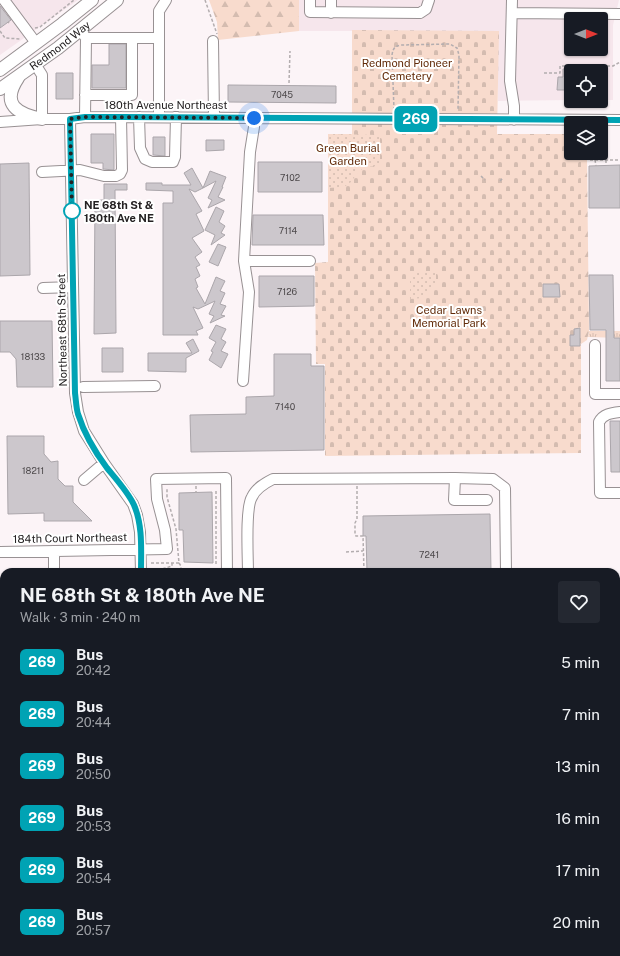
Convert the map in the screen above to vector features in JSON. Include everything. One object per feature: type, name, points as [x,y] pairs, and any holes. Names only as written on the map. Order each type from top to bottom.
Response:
[{"type":"main road","name":"Redmond Way","points":[[0,70],[92,0]]},
{"type":"main road","name":"Redmond Way","points":[[0,89],[21,73],[83,34],[117,0]]},
{"type":"main road","points":[[21,73],[11,88],[11,104],[16,111],[20,113],[42,119]]},
{"type":"street","points":[[4,0],[36,43]]},
{"type":"street","points":[[159,117],[159,11],[166,0]]},
{"type":"street","points":[[310,0],[310,12],[420,13],[426,9],[429,0]]},
{"type":"street","points":[[331,0],[331,12]]},
{"type":"street","points":[[512,0],[510,81],[514,106],[514,120]]},
{"type":"street","points":[[512,13],[620,14]]},
{"type":"street","points":[[85,117],[83,34],[132,38],[159,38]]},
{"type":"street","points":[[85,95],[132,95],[132,38]]},
{"type":"street","points":[[214,118],[216,39]]},
{"type":"street","points":[[35,64],[42,75],[42,119]]},
{"type":"street","name":"180th Avenue Northeast","points":[[0,122],[85,117],[620,120]]},
{"type":"street","points":[[42,172],[80,170],[104,176],[116,176],[120,174],[122,170],[122,117]]},
{"type":"street","points":[[138,117],[140,148],[146,159],[152,162],[172,162],[175,156],[176,117]]},
{"type":"street","points":[[243,381],[249,292],[244,261],[250,152],[254,118]]},
{"type":"street","name":"Northeast 68th Street","points":[[70,119],[75,393],[78,412],[84,431],[104,463],[133,504],[137,515],[140,532],[141,568]]},
{"type":"street","points":[[244,261],[310,261]]},
{"type":"street","points":[[43,288],[73,287]]},
{"type":"street","points":[[595,345],[595,394],[620,394]]},
{"type":"street","points":[[83,387],[155,386]]},
{"type":"street","points":[[620,412],[608,414],[601,418],[599,422],[600,493],[620,493]]},
{"type":"street","points":[[84,480],[104,463]]},
{"type":"street","name":"184th Court Northeast","points":[[0,552],[167,549],[165,530],[157,499],[156,479],[226,478],[227,568]]},
{"type":"street","points":[[455,478],[454,500],[487,500]]},
{"type":"street","points":[[248,568],[249,503],[258,489],[273,479],[455,478],[493,479],[505,488],[506,568]]},
{"type":"street","points":[[54,550],[54,568]]},
{"type":"path","points":[[0,31],[5,38],[21,39],[35,28],[40,27],[74,0]]},
{"type":"path","points":[[205,0],[216,39]]},
{"type":"path","points":[[393,119],[392,50],[398,45],[450,44],[457,48],[459,55],[458,120]]},
{"type":"path","points":[[289,83],[290,51]]},
{"type":"path","points":[[544,73],[560,73],[560,66],[613,66],[620,62]]},
{"type":"path","points":[[595,160],[596,166]]},
{"type":"path","points":[[606,160],[606,165]]},
{"type":"path","points":[[608,160],[620,160]]},
{"type":"path","points":[[482,176],[485,180]]},
{"type":"path","points":[[500,181],[504,178]]},
{"type":"path","points":[[357,483],[357,519],[355,523],[355,535],[363,536],[364,568]]},
{"type":"path","points":[[216,491],[216,565]]},
{"type":"path","points":[[346,552],[364,551]]},
{"type":"path","points":[[165,568],[172,566],[172,563]]},
{"type":"path","points":[[179,563],[181,568]]},
{"type":"shaded area","points":[[0,0],[78,0],[0,55]]},
{"type":"shaded area","points":[[299,0],[619,0],[613,25],[613,100],[608,100],[608,64],[564,64],[564,100],[498,101],[498,31],[299,31]]},
{"type":"green space","points":[[209,0],[299,0],[299,31],[218,40],[217,22]]},
{"type":"green space","name":"Cedar Lawns Memorial Park","points":[[352,30],[499,31],[497,134],[564,134],[564,160],[581,160],[581,453],[325,456],[325,364],[316,364],[315,263],[328,262],[328,134],[352,134]]},
{"type":"green space","name":"Green Burial Garden","points":[[328,134],[380,135],[380,166],[365,167],[358,172],[351,182],[344,187],[328,188]]},
{"type":"green space","points":[[581,160],[587,160],[589,331],[587,340],[581,344]]},
{"type":"green space","points":[[418,272],[436,272],[436,287],[427,292],[423,298],[410,299],[410,280]]},
{"type":"green space","points":[[589,331],[620,331],[620,338],[588,337]]},
{"type":"building","points":[[0,6],[11,20],[0,28]]},
{"type":"building","points":[[109,44],[126,44],[126,88],[92,88],[92,65],[109,65]]},
{"type":"building","points":[[563,69],[564,90],[557,90],[558,77],[563,77]]},
{"type":"building","points":[[56,73],[73,73],[73,99],[56,99]]},
{"type":"building","points":[[228,85],[336,86],[336,103],[228,102]]},
{"type":"building","points":[[91,134],[114,134],[114,170],[103,169],[103,163],[91,163]]},
{"type":"building","points":[[153,137],[165,137],[165,156],[153,155]]},
{"type":"building","points":[[206,140],[224,140],[224,150],[206,151]]},
{"type":"building","points":[[258,162],[322,162],[322,192],[258,192]]},
{"type":"building","points":[[29,163],[30,275],[0,276],[0,164]]},
{"type":"building","points":[[620,165],[620,208],[589,208],[589,166]]},
{"type":"building","points":[[192,168],[203,188],[195,192],[189,189],[202,211],[196,214],[204,231],[192,238],[202,252],[195,257],[200,265],[196,267],[200,276],[195,279],[198,287],[196,288],[205,304],[216,277],[225,281],[220,291],[225,293],[220,304],[226,306],[221,315],[225,316],[210,323],[214,316],[209,314],[215,301],[198,309],[193,307],[203,328],[196,331],[198,335],[163,335],[163,203],[173,203],[173,191],[146,190],[146,183],[162,183],[162,185],[191,185],[184,173]]},
{"type":"building","points":[[210,171],[226,177],[218,197],[225,200],[208,208],[212,200],[208,198],[216,181],[203,188]]},
{"type":"building","points":[[104,184],[127,184],[127,190],[115,190],[116,333],[94,334],[95,200],[104,200]]},
{"type":"building","points":[[216,207],[224,211],[219,222],[225,226],[221,233],[225,235],[211,245],[215,235],[205,230]]},
{"type":"building","points":[[253,215],[323,215],[324,245],[252,245]]},
{"type":"building","points":[[218,244],[226,247],[218,266],[209,262]]},
{"type":"building","points":[[589,275],[613,275],[614,338],[620,338],[620,381],[606,381],[606,330],[590,330]]},
{"type":"building","points":[[259,276],[314,276],[314,306],[259,307]]},
{"type":"building","points":[[543,284],[559,284],[560,297],[543,297]]},
{"type":"building","points":[[0,321],[52,321],[53,387],[17,387],[16,359],[10,352],[0,352]]},
{"type":"building","points":[[216,325],[226,329],[221,339],[226,342],[221,351],[228,354],[221,368],[209,360],[213,352],[211,351],[216,342],[209,338]]},
{"type":"building","points":[[580,328],[580,346],[570,346],[570,335],[574,335],[574,329]]},
{"type":"building","points":[[193,339],[199,351],[186,358],[186,372],[148,371],[148,353],[192,353],[186,343]]},
{"type":"building","points":[[102,348],[123,348],[123,372],[102,372]]},
{"type":"building","points":[[274,354],[311,354],[311,366],[324,366],[324,450],[191,452],[190,415],[246,414],[246,397],[274,396]]},
{"type":"building","points":[[610,421],[620,421],[620,472],[611,472]]},
{"type":"building","points":[[7,436],[44,436],[44,454],[51,462],[58,461],[58,479],[65,486],[73,486],[73,502],[92,521],[44,521],[44,513],[8,514]]},
{"type":"building","points":[[212,492],[213,563],[184,562],[183,530],[179,530],[179,493]]},
{"type":"building","points":[[490,514],[491,568],[367,568],[366,536],[363,536],[363,516]]},
{"type":"bus line","name":"269","points":[[141,568],[140,532],[137,515],[133,504],[104,463],[84,431],[78,412],[75,393],[70,119],[85,117],[122,117],[620,120]]},
{"type":"place","name":"NE 68th St & 180th Ave NE","points":[[72,211]]},
{"type":"route","points":[[72,211],[70,119],[85,117],[254,118]]},
{"type":"park label","name":"Redmond Pioneer Cemetery","points":[[407,69]]}]
